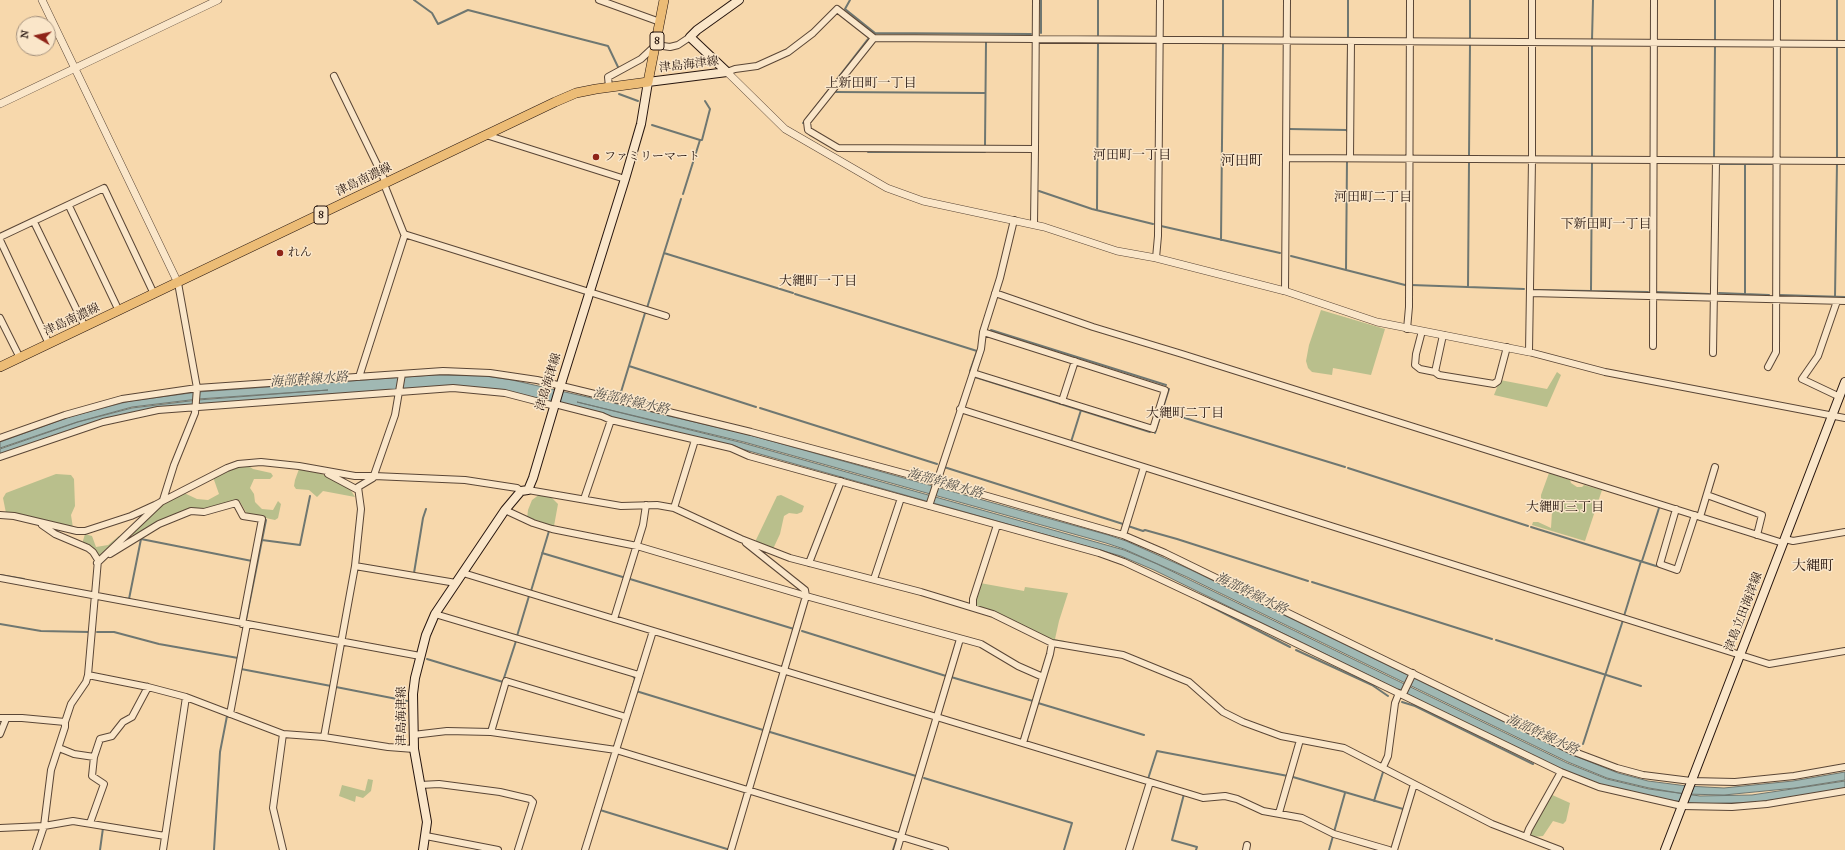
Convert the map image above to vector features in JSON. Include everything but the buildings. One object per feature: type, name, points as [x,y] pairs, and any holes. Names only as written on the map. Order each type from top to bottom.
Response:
[{"type":"main road","name":"8","points":[[648,82],[664,0]]},
{"type":"main road","points":[[690,37],[739,0]]},
{"type":"main road","name":"津島海津線","points":[[690,37],[727,72]]},
{"type":"main road","name":"津島海津線","points":[[423,850],[427,822],[414,749],[413,694],[420,656],[435,614],[505,510],[525,490],[533,478],[559,388],[641,124],[648,82],[727,72]]},
{"type":"main road","name":"津島南濃線","points":[[0,367],[576,93],[648,82]]},
{"type":"main road","name":"津島立田海津線","points":[[1665,850],[1845,382]]},
{"type":"street","points":[[42,0],[178,283],[197,389],[195,413],[174,465],[163,500],[97,563]]},
{"type":"street","points":[[0,104],[218,0]]},
{"type":"street","points":[[599,0],[660,22]]},
{"type":"street","points":[[1034,224],[1036,0]]},
{"type":"street","points":[[1156,258],[1158,236],[1160,0]]},
{"type":"street","points":[[1285,291],[1287,0]]},
{"type":"street","points":[[1407,329],[1409,306],[1408,158],[1410,0]]},
{"type":"street","points":[[1529,352],[1532,160],[1532,0]]},
{"type":"street","points":[[1653,346],[1654,0]]},
{"type":"street","points":[[1768,367],[1776,352],[1777,0]]},
{"type":"street","points":[[1845,44],[874,38],[837,9],[813,33],[788,52],[757,66],[735,69],[727,72],[785,129],[887,188],[923,200],[1034,224],[1117,250],[1156,258],[1285,291],[1351,315],[1407,329],[1529,352],[1605,372],[1707,393],[1845,418]]},
{"type":"street","points":[[609,87],[608,77],[641,59],[656,45],[670,47],[678,45],[690,37]]},
{"type":"street","points":[[874,38],[807,122],[808,130],[838,148],[1035,149]]},
{"type":"street","points":[[1350,158],[1351,41]]},
{"type":"street","points":[[334,76],[385,184],[405,234],[359,378]]},
{"type":"street","points":[[486,135],[625,179]]},
{"type":"street","points":[[1286,158],[1845,161]]},
{"type":"street","points":[[1713,353],[1716,160]]},
{"type":"street","points":[[49,344],[0,238],[104,188],[154,294]]},
{"type":"street","points":[[69,206],[119,311]]},
{"type":"street","points":[[929,506],[981,349],[983,332],[1014,220]]},
{"type":"street","points":[[34,222],[85,327]]},
{"type":"street","points":[[405,234],[666,316]]},
{"type":"street","points":[[995,293],[1093,327],[1757,535],[1784,541],[1793,541],[1845,532]]},
{"type":"street","points":[[1530,293],[1845,301]]},
{"type":"street","points":[[1836,301],[1818,356],[1802,379],[1840,397]]},
{"type":"street","points":[[0,318],[20,358]]},
{"type":"street","points":[[1422,331],[1416,354],[1415,365],[1420,369],[1435,372],[1439,375],[1494,384],[1498,381],[1507,348]]},
{"type":"street","points":[[973,373],[1152,429],[1165,390],[983,332]]},
{"type":"street","points":[[1435,372],[1443,335]]},
{"type":"street","points":[[1062,401],[1075,361]]},
{"type":"street","points":[[0,438],[65,415],[122,399],[197,389],[443,371],[490,373],[537,380],[559,388],[751,432],[1123,535],[1165,553],[1412,674],[1595,761],[1643,775],[1690,783],[1758,781],[1845,767]]},
{"type":"street","points":[[324,737],[355,566],[361,509],[358,490],[361,485],[374,478],[395,415],[401,375]]},
{"type":"street","points":[[0,457],[103,422],[158,410],[326,396],[453,388],[480,390],[523,397],[602,416],[611,420],[731,448],[748,456],[1099,553],[1124,562],[1402,694],[1561,772],[1606,789],[1682,806],[1732,807],[1767,804],[1845,791]]},
{"type":"street","points":[[960,409],[1769,664],[1845,651]]},
{"type":"street","points":[[584,499],[611,420]]},
{"type":"street","points":[[674,508],[695,440]]},
{"type":"street","points":[[0,515],[14,516],[41,524],[76,531],[85,531],[131,516],[211,475],[238,464],[262,462],[299,466],[325,472],[355,476],[465,480],[622,506],[657,505],[674,508],[741,540],[809,563],[874,579],[972,607],[993,614],[1052,643],[1113,652],[1140,661],[1188,682],[1223,712],[1254,727],[1300,740],[1344,748],[1492,824],[1560,850]]},
{"type":"street","points":[[1676,510],[1660,564],[1677,570],[1697,516],[1707,495],[1715,467]]},
{"type":"street","points":[[1123,535],[1144,468]]},
{"type":"street","points":[[325,472],[358,490]]},
{"type":"street","points":[[809,563],[841,481]]},
{"type":"street","points":[[1707,495],[1762,515],[1757,535]]},
{"type":"street","points":[[874,579],[901,498]]},
{"type":"street","points":[[97,563],[159,524],[191,511],[204,512],[236,503],[243,516],[262,519],[230,714]]},
{"type":"street","points":[[614,619],[643,525],[646,505]]},
{"type":"street","points":[[505,510],[533,523],[552,529],[637,546],[806,596],[981,644],[1018,666],[1043,677]]},
{"type":"street","points":[[36,850],[44,826],[51,770],[59,748],[65,722],[71,704],[86,682],[88,675],[97,563],[93,552],[88,548],[55,534],[41,524]]},
{"type":"street","points":[[972,607],[973,599],[997,525]]},
{"type":"street","points":[[731,850],[806,596],[805,590],[741,540]]},
{"type":"street","points":[[355,566],[456,583]]},
{"type":"street","points":[[463,573],[1203,798],[1224,796],[1237,799],[1263,811],[1308,820],[1334,834],[1389,850]]},
{"type":"street","points":[[0,578],[420,656]]},
{"type":"street","points":[[435,614],[639,675]]},
{"type":"street","points":[[585,850],[653,631]]},
{"type":"street","points":[[897,850],[960,639]]},
{"type":"street","points":[[1023,743],[1052,643]]},
{"type":"street","points":[[1382,767],[1388,756],[1395,703],[1402,694],[1412,674]]},
{"type":"street","points":[[88,675],[148,687],[186,697],[283,734],[324,737],[388,748],[414,749]]},
{"type":"street","points":[[491,732],[506,681],[626,717]]},
{"type":"street","points":[[90,823],[104,784],[92,776],[94,757],[100,739],[112,736],[123,722],[132,717],[148,687]]},
{"type":"street","points":[[163,850],[186,697]]},
{"type":"street","points":[[0,734],[3,719],[22,718],[65,722]]},
{"type":"street","points":[[413,735],[461,730],[491,732],[616,750],[945,850]]},
{"type":"street","points":[[283,734],[273,808],[283,850]]},
{"type":"street","points":[[1279,813],[1300,740]]},
{"type":"street","points":[[59,748],[74,754],[94,757]]},
{"type":"street","points":[[1526,837],[1529,828],[1561,772]]},
{"type":"street","points":[[1130,850],[1150,782]]},
{"type":"street","points":[[420,785],[439,784],[500,792],[530,799],[533,802],[518,850]]},
{"type":"street","points":[[1394,850],[1414,784]]},
{"type":"street","points":[[0,828],[44,826],[73,821],[165,836]]},
{"type":"street","points":[[426,836],[498,850]]},
{"type":"green space","points":[[1321,310],[1385,329],[1371,375],[1333,368],[1332,375],[1312,372],[1308,368],[1306,361],[1309,345]]},
{"type":"green space","points":[[1557,372],[1561,375],[1547,407],[1494,395],[1500,380],[1547,389]]},
{"type":"green space","points":[[247,465],[253,469],[271,473],[273,476],[270,479],[254,479],[250,488],[254,494],[255,502],[262,509],[273,510],[278,501],[281,504],[278,518],[275,520],[247,514],[239,500],[199,510],[131,536],[165,501],[182,492],[197,499],[208,500],[219,494],[213,477],[238,466]]},
{"type":"green space","points":[[299,469],[322,474],[350,489],[355,497],[323,491],[317,497],[309,490],[296,489],[294,486]]},
{"type":"green space","points":[[1549,473],[1570,480],[1571,483],[1577,487],[1582,487],[1584,485],[1602,490],[1585,541],[1532,525],[1533,522],[1538,522],[1551,528],[1552,512],[1549,503],[1541,499]]},
{"type":"green space","points":[[56,474],[71,475],[74,479],[75,506],[71,515],[73,528],[6,513],[3,498],[6,493]]},
{"type":"green space","points":[[540,494],[550,496],[558,504],[554,526],[552,528],[527,519],[528,510],[532,500]]},
{"type":"green space","points":[[781,495],[804,506],[802,512],[797,514],[789,513],[784,516],[780,534],[773,549],[755,542],[777,496]]},
{"type":"green space","points":[[85,534],[92,536],[96,547],[108,545],[119,536],[122,536],[100,556],[82,544]]},
{"type":"green space","points":[[980,583],[1024,591],[1025,587],[1068,593],[1055,639],[1065,641],[1067,644],[1053,642],[979,608],[976,605],[976,596]]},
{"type":"green space","points":[[368,779],[373,780],[371,791],[363,798],[356,796],[355,802],[339,796],[342,785],[365,791]]},
{"type":"green space","points":[[1550,794],[1570,803],[1566,821],[1563,824],[1553,821],[1543,836],[1534,837],[1529,834]]},
{"type":"water","points":[[433,375],[485,376],[512,380],[746,434],[1126,541],[1189,569],[1570,754],[1618,773],[1648,781],[1687,786],[1724,788],[1793,781],[1845,772],[1845,780],[1795,788],[1724,795],[1686,794],[1700,796],[1752,795],[1845,781],[1845,789],[1758,802],[1698,804],[1642,796],[1602,785],[1562,770],[1154,570],[1121,556],[735,446],[610,417],[604,413],[505,391],[456,386],[197,405],[109,418],[0,454],[0,449],[78,422],[132,408],[198,400],[328,390],[198,399],[132,407],[77,422],[0,448],[0,442],[72,416],[130,401],[198,392]],"holes":[[[577,402],[744,442],[1124,549],[1187,577],[1568,762],[1607,778],[1683,794],[1649,789],[1607,779],[1567,763],[1157,564],[1124,550],[743,443]]]},
{"type":"waterway","points":[[414,0],[432,13],[438,24],[468,10],[608,46],[618,67]]},
{"type":"waterway","points":[[850,0],[845,9],[875,33],[1031,34]]},
{"type":"waterway","points":[[1041,0],[1041,33]]},
{"type":"waterway","points":[[1098,0],[1098,35]]},
{"type":"waterway","points":[[1223,0],[1223,36]]},
{"type":"waterway","points":[[1348,0],[1348,38]]},
{"type":"waterway","points":[[1470,0],[1470,39]]},
{"type":"waterway","points":[[1592,40],[1593,0]]},
{"type":"waterway","points":[[1715,0],[1715,41]]},
{"type":"waterway","points":[[1837,0],[1837,42]]},
{"type":"waterway","points":[[803,123],[868,39]]},
{"type":"waterway","points":[[985,145],[986,42]]},
{"type":"waterway","points":[[1097,210],[1098,43]]},
{"type":"waterway","points":[[1221,240],[1223,44]]},
{"type":"waterway","points":[[1592,44],[1592,157]]},
{"type":"waterway","points":[[1347,131],[1348,45]]},
{"type":"waterway","points":[[1469,155],[1470,45]]},
{"type":"waterway","points":[[1714,158],[1715,45]]},
{"type":"waterway","points":[[1837,46],[1837,159]]},
{"type":"waterway","points":[[836,92],[985,93]]},
{"type":"waterway","points":[[619,94],[638,101]]},
{"type":"waterway","points":[[700,140],[702,140],[710,109],[705,101]]},
{"type":"waterway","points":[[652,125],[700,140],[683,194]]},
{"type":"waterway","points":[[1289,129],[1347,130]]},
{"type":"waterway","points":[[868,152],[985,152]]},
{"type":"waterway","points":[[1346,270],[1347,160]]},
{"type":"waterway","points":[[1468,287],[1469,162]]},
{"type":"waterway","points":[[1591,290],[1592,162]]},
{"type":"waterway","points":[[1835,297],[1837,163]]},
{"type":"waterway","points":[[1719,164],[1745,164],[1745,294]]},
{"type":"waterway","points":[[1745,164],[1772,164]]},
{"type":"waterway","points":[[1039,191],[1092,209],[1153,224]]},
{"type":"waterway","points":[[681,199],[664,253],[793,293]]},
{"type":"waterway","points":[[1161,226],[1280,253]]},
{"type":"waterway","points":[[647,308],[664,253]]},
{"type":"waterway","points":[[1291,256],[1405,285]]},
{"type":"waterway","points":[[1411,285],[1524,289]]},
{"type":"waterway","points":[[1534,290],[1648,292]]},
{"type":"waterway","points":[[1657,292],[1709,294]]},
{"type":"waterway","points":[[1719,293],[1769,295]]},
{"type":"waterway","points":[[795,294],[977,351],[970,371]]},
{"type":"waterway","points":[[1779,295],[1845,297]]},
{"type":"waterway","name":"海部幹線水路","points":[[621,392],[645,313]]},
{"type":"waterway","points":[[991,330],[1166,385]]},
{"type":"waterway","points":[[629,366],[756,407]]},
{"type":"waterway","points":[[975,377],[1150,432]]},
{"type":"waterway","points":[[1155,433],[1169,389]]},
{"type":"waterway","points":[[760,408],[937,464]]},
{"type":"waterway","points":[[1071,442],[1081,410]]},
{"type":"waterway","points":[[1162,411],[1345,467]]},
{"type":"waterway","points":[[944,467],[1123,524]]},
{"type":"waterway","points":[[1348,468],[1528,526]]},
{"type":"waterway","points":[[262,540],[300,545],[310,496]]},
{"type":"waterway","points":[[1642,561],[1659,508]]},
{"type":"waterway","points":[[414,573],[423,518],[426,509]]},
{"type":"waterway","points":[[246,620],[266,520]]},
{"type":"waterway","points":[[1128,526],[1177,539],[1308,581]]},
{"type":"waterway","points":[[1531,527],[1656,566]]},
{"type":"waterway","points":[[531,591],[549,531]]},
{"type":"waterway","points":[[111,596],[129,599],[141,539],[252,561]]},
{"type":"waterway","points":[[542,553],[626,578]]},
{"type":"waterway","points":[[1624,616],[1641,561]]},
{"type":"waterway","points":[[0,575],[24,579]]},
{"type":"waterway","points":[[630,579],[794,629]]},
{"type":"waterway","points":[[1312,582],[1492,639]]},
{"type":"waterway","points":[[517,636],[529,596]]},
{"type":"waterway","points":[[1202,602],[1290,647]]},
{"type":"waterway","name":"海部幹線水路","points":[[1583,744],[1623,620]]},
{"type":"waterway","points":[[0,624],[41,631],[89,632]]},
{"type":"waterway","points":[[802,631],[946,677]]},
{"type":"waterway","points":[[97,632],[114,632],[159,644],[238,658]]},
{"type":"waterway","points":[[1496,640],[1641,686]]},
{"type":"waterway","points":[[504,678],[516,641]]},
{"type":"waterway","points":[[1296,650],[1372,685],[1388,696]]},
{"type":"waterway","points":[[427,659],[503,682]]},
{"type":"waterway","points":[[241,669],[331,686]]},
{"type":"waterway","points":[[632,689],[635,679],[633,676]]},
{"type":"waterway","points":[[951,677],[1033,701]]},
{"type":"waterway","points":[[336,687],[407,701]]},
{"type":"waterway","points":[[636,691],[763,730]]},
{"type":"waterway","points":[[1402,702],[1415,706],[1533,764]]},
{"type":"waterway","points":[[1038,703],[1144,735]]},
{"type":"waterway","points":[[214,850],[220,752],[227,716]]},
{"type":"waterway","points":[[770,732],[916,776]]},
{"type":"waterway","points":[[1148,779],[1157,751],[1288,776]]},
{"type":"waterway","points":[[1374,801],[1383,772]]},
{"type":"waterway","points":[[1293,777],[1403,810]]},
{"type":"waterway","points":[[924,778],[1072,823],[1064,850]]},
{"type":"waterway","points":[[1334,832],[1345,793]]},
{"type":"waterway","points":[[1184,794],[1172,840],[1197,847],[1196,850]]},
{"type":"waterway","points":[[600,810],[727,849]]},
{"type":"waterway","points":[[899,833],[904,818]]},
{"type":"waterway","points":[[100,850],[103,828]]},
{"type":"waterway","points":[[1329,850],[1333,836]]},
{"type":"waterway","points":[[893,850],[897,838]]},
{"type":"place","name":"ファミリーマート","points":[[596,157]]},
{"type":"place","name":"れん","points":[[280,253]]},
{"type":"district","name":"上新田町一丁目","points":[[871,84]]},
{"type":"district","name":"河田町一丁目","points":[[1132,156]]},
{"type":"district","name":"河田町","points":[[1242,162]]},
{"type":"district","name":"河田町二丁目","points":[[1373,198]]},
{"type":"district","name":"下新田町一丁目","points":[[1606,225]]},
{"type":"district","name":"大縄町一丁目","points":[[818,282]]},
{"type":"district","name":"大縄町二丁目","points":[[1185,414]]},
{"type":"district","name":"大縄町三丁目","points":[[1565,508]]},
{"type":"district","name":"大縄町","points":[[1813,567]]}]
